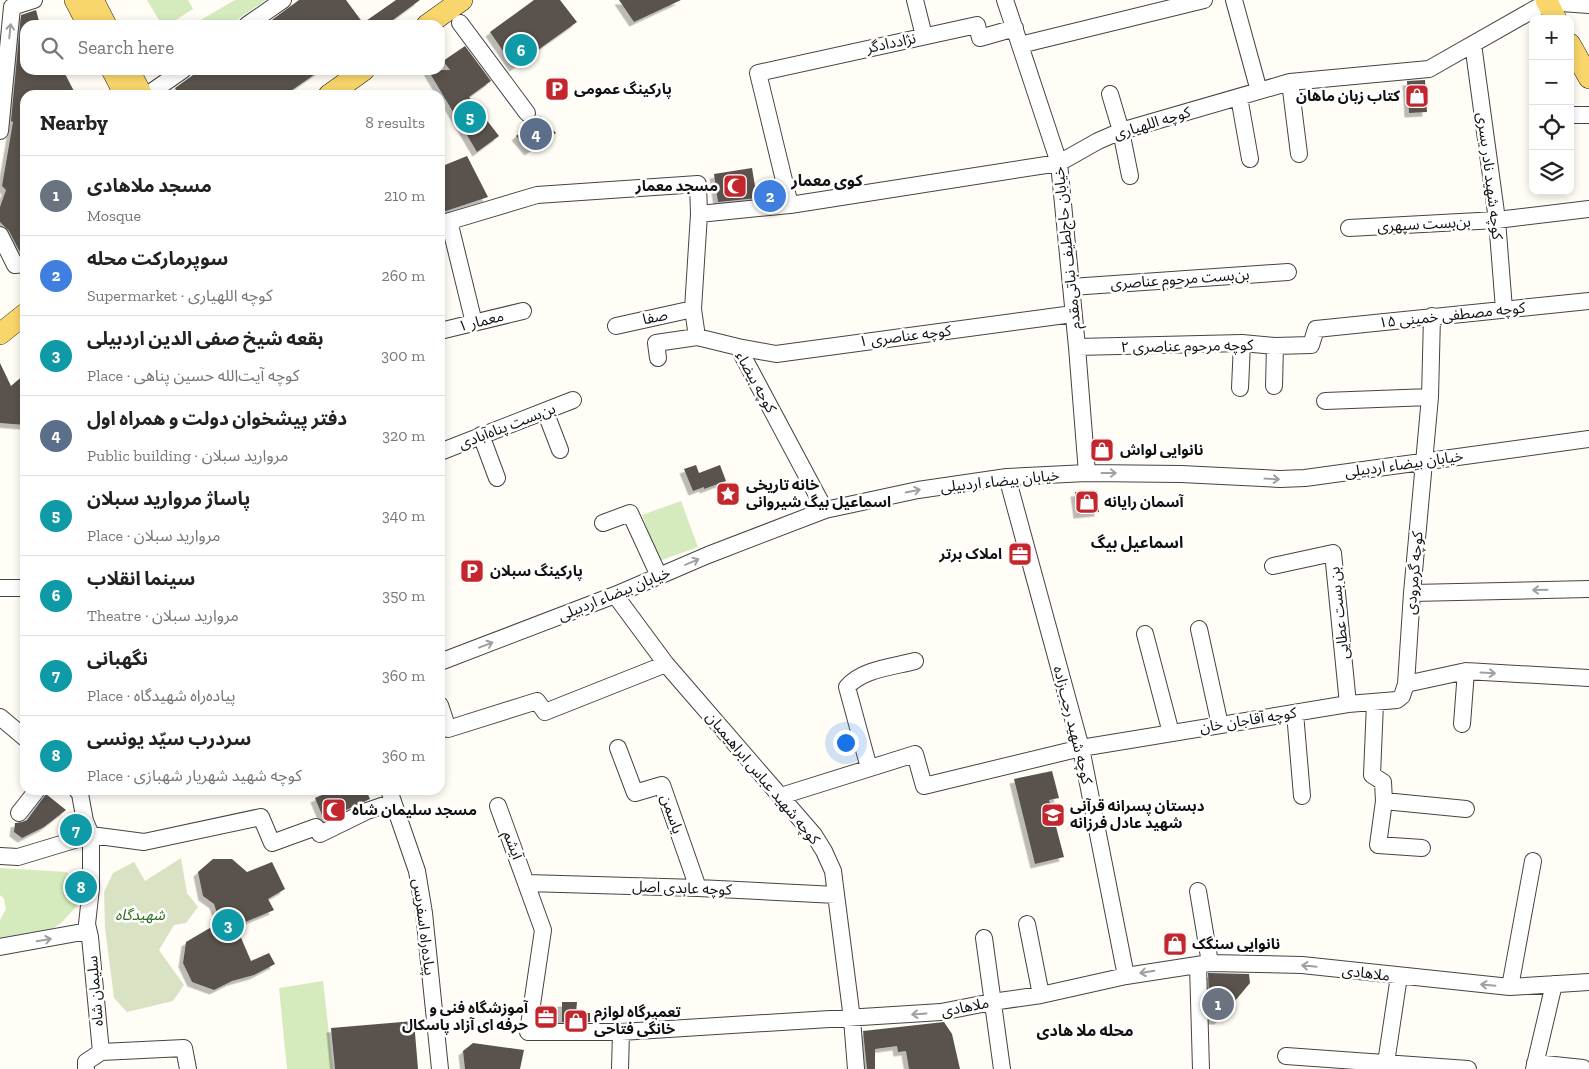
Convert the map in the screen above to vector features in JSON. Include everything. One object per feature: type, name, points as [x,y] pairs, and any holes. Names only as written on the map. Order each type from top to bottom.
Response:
[{"type":"main road","points":[[75,0],[85,20]]},
{"type":"main road","points":[[93,0],[103,20]]},
{"type":"main road","points":[[438,20],[457,11]]},
{"type":"main road","points":[[1574,51],[1589,78]]},
{"type":"main road","points":[[115,75],[122,90]]},
{"type":"main road","points":[[132,75],[139,90]]},
{"type":"main road","points":[[335,90],[357,75]]},
{"type":"main road","points":[[0,334],[20,318]]},
{"type":"street","points":[[0,132],[12,7],[34,0]]},
{"type":"street","points":[[254,20],[283,0]]},
{"type":"street","points":[[914,0],[924,36]]},
{"type":"street","name":"خیابان حاج‌لطیف نباتی‌مقدم","points":[[1006,0],[1059,163],[1087,473]]},
{"type":"street","points":[[1020,45],[1204,0]]},
{"type":"street","points":[[1234,0],[1259,91]]},
{"type":"street","points":[[1546,7],[1589,5]]},
{"type":"street","name":"کوچه اللهیاری","points":[[699,214],[790,205],[1059,163],[1098,141],[1121,131],[1290,82],[1429,69],[1546,7]]},
{"type":"street","points":[[457,11],[514,87],[527,113]]},
{"type":"street","name":"نژاددادگر","points":[[790,205],[758,72],[977,25],[980,38],[1015,28]]},
{"type":"street","name":"کوچه شهید نادر یسری","points":[[1473,44],[1496,220],[1504,310]]},
{"type":"street","points":[[154,90],[176,75]]},
{"type":"street","points":[[1290,82],[1299,154]]},
{"type":"street","points":[[1110,94],[1121,131],[1130,176]]},
{"type":"street","points":[[1239,97],[1250,159]]},
{"type":"street","points":[[1574,116],[1589,115]]},
{"type":"street","points":[[474,323],[445,222],[537,195],[698,184],[699,214],[693,309],[697,337],[656,343],[658,358]]},
{"type":"street","name":"بن‌بست سپهری","points":[[1349,228],[1496,220],[1589,209]]},
{"type":"street","points":[[0,236],[15,265],[20,264]]},
{"type":"street","name":"بن‌بست مرحوم عناصری","points":[[1071,287],[1288,272]]},
{"type":"street","name":"کوچه مصطفی خمینی ۱۵","points":[[1316,329],[1589,301]]},
{"type":"street","name":"صفا","points":[[616,326],[693,309]]},
{"type":"street","name":"معمار ۱","points":[[445,331],[523,311]]},
{"type":"street","name":"کوچه عناصری ۱","points":[[738,347],[776,354],[1073,314]]},
{"type":"street","name":"کوچه گرمرودی","points":[[1406,684],[1412,592],[1430,397],[1432,316]]},
{"type":"street","name":"کوچه مرحوم عناصری ۲","points":[[1077,347],[1242,343],[1275,346],[1311,345],[1316,329]]},
{"type":"street","name":"کوچه بیضاء","points":[[697,337],[738,347],[824,510]]},
{"type":"street","points":[[1240,388],[1242,343]]},
{"type":"street","points":[[1274,386],[1275,346]]},
{"type":"street","points":[[1325,401],[1430,397]]},
{"type":"street","name":"بن‌بست پناه‌آبادی","points":[[445,450],[574,400]]},
{"type":"street","points":[[545,411],[560,450]]},
{"type":"street","points":[[480,435],[497,478]]},
{"type":"street","name":"خیابان بیضاء اردبیلی","points":[[445,659],[615,595],[711,554],[824,510],[918,490],[1007,477],[1087,473],[1181,474],[1280,479],[1323,476],[1589,439]]},
{"type":"street","name":"کوچه شهید رجب‌زاده","points":[[1007,477],[1082,748],[1126,976]]},
{"type":"street","points":[[603,523],[630,513],[658,576]]},
{"type":"street","name":"بن بست عطایی","points":[[1273,566],[1333,553],[1348,704]]},
{"type":"street","points":[[0,588],[20,588]]},
{"type":"street","points":[[1412,592],[1589,589]]},
{"type":"street","name":"کوچه شهید عباس ابراهیمیان","points":[[615,595],[666,664],[814,835],[824,851],[833,871],[852,1019],[856,1069]]},
{"type":"street","points":[[1199,629],[1220,725]]},
{"type":"street","points":[[1145,634],[1171,733]]},
{"type":"street","points":[[781,796],[869,768],[847,687],[854,679],[865,674],[915,661]]},
{"type":"street","points":[[445,719],[448,728],[537,701],[545,712],[666,664]]},
{"type":"street","points":[[1406,684],[1466,672],[1589,678]]},
{"type":"street","points":[[1462,724],[1466,672]]},
{"type":"street","name":"کوچه آقاجان خان","points":[[869,768],[915,754],[924,786],[1082,748],[1348,704],[1397,700],[1402,696],[1406,684]]},
{"type":"street","points":[[1375,703],[1372,775],[1383,782],[1384,801],[1378,844],[1422,848]]},
{"type":"street","points":[[1295,713],[1302,796]]},
{"type":"street","points":[[0,718],[20,734]]},
{"type":"street","name":"یاسمن","points":[[618,748],[634,793],[662,785],[698,888]]},
{"type":"street","points":[[19,813],[33,795]]},
{"type":"street","name":"سلیمان شاه","points":[[80,795],[85,821],[91,835],[91,888],[87,924],[90,937],[101,1052]]},
{"type":"street","points":[[0,856],[18,857],[91,835],[144,842],[261,817],[272,843],[316,827],[320,834],[368,811],[391,796]]},
{"type":"street","name":"پیاده‌راه اسفریس","points":[[391,796],[417,871],[424,912],[440,1069]]},
{"type":"street","points":[[1384,801],[1466,809]]},
{"type":"street","name":"آیشم","points":[[498,806],[543,930],[538,1037]]},
{"type":"street","points":[[1510,987],[1533,861]]},
{"type":"street","name":"کوچه عابدی اصل","points":[[527,884],[698,888],[836,895]]},
{"type":"street","points":[[1198,892],[1204,964],[1201,1069]]},
{"type":"street","points":[[1026,924],[1041,995]]},
{"type":"street","points":[[0,947],[88,931]]},
{"type":"street","points":[[984,938],[1002,1069]]},
{"type":"street","name":"ملاهادی","points":[[538,1037],[942,1012],[1041,995],[1126,976],[1204,964],[1302,965],[1510,987],[1589,982]]},
{"type":"street","name":"ملاهادی","points":[[1386,1063],[1400,976]]},
{"type":"street","points":[[1554,984],[1535,1066],[1583,1068]]},
{"type":"street","points":[[620,1069],[621,1032]]},
{"type":"street","points":[[86,1069],[86,1062],[101,1052],[184,1048],[188,1069]]},
{"type":"street","points":[[1286,1056],[1468,1069]]},
{"type":"green space","points":[[147,0],[188,0],[193,9],[176,20],[159,20]]},
{"type":"green space","points":[[235,0],[266,0],[236,20],[201,20]]},
{"type":"green space","points":[[681,501],[698,547],[659,561],[642,515]]},
{"type":"green space","name":"شهیدگاه","points":[[181,858],[187,893],[198,907],[186,923],[174,925],[159,950],[184,985],[173,1001],[127,1012],[114,998],[105,928],[104,892],[113,873],[134,862],[145,881]]},
{"type":"green space","points":[[0,868],[67,872],[78,884],[77,906],[61,923],[46,933],[0,940],[0,920],[6,909],[4,899],[0,895]]},
{"type":"green space","points":[[323,981],[333,1069],[287,1069],[279,988]]},
{"type":"building","points":[[299,0],[346,0],[361,20],[272,20]]},
{"type":"building","points":[[396,0],[420,0],[393,20],[367,20]]},
{"type":"building","points":[[534,0],[560,0],[577,22],[514,67],[490,32]]},
{"type":"building","points":[[619,0],[681,0],[634,22]]},
{"type":"building","points":[[36,10],[39,20],[21,20],[21,15]]},
{"type":"building","points":[[20,26],[20,75],[66,75],[73,90],[20,90],[20,252],[9,231],[0,222],[0,207],[6,190],[2,186],[13,122],[11,121]]},
{"type":"building","points":[[465,46],[491,81],[469,97],[499,136],[477,152],[445,98],[445,90],[440,90],[431,75],[445,75],[445,70],[450,70],[445,64],[445,60]]},
{"type":"building","points":[[193,75],[314,75],[292,90],[176,90],[175,88]]},
{"type":"building","name":"کتاب زبان ماهان","points":[[1425,80],[1427,112],[1409,113],[1407,81]]},
{"type":"building","points":[[540,116],[556,133],[529,151],[516,136]]},
{"type":"building","points":[[467,156],[488,197],[445,211],[445,165]]},
{"type":"building","name":"مسجد معمار","points":[[752,168],[757,198],[718,202],[714,174]]},
{"type":"building","points":[[0,363],[11,386],[20,378],[20,425],[0,423]]},
{"type":"building","points":[[696,465],[699,473],[720,465],[726,481],[693,491],[684,469]]},
{"type":"building","name":"آسمان رایانه","points":[[1097,491],[1099,512],[1078,514],[1075,492]]},
{"type":"building","points":[[1052,771],[1059,798],[1049,800],[1064,857],[1035,864],[1014,779]]},
{"type":"building","points":[[45,795],[66,810],[44,827],[22,838],[14,832],[15,823],[27,820]]},
{"type":"building","name":"مسجد سلیمان شاه","points":[[322,795],[368,795],[370,799],[324,820],[315,798]]},
{"type":"building","points":[[213,859],[232,859],[247,872],[272,862],[285,889],[268,899],[274,910],[236,926],[251,961],[269,953],[275,964],[254,975],[232,981],[214,990],[192,982],[183,963],[186,942],[220,922],[214,904],[203,896],[198,872]]},
{"type":"building","points":[[1208,973],[1249,974],[1250,983],[1219,1020],[1210,1020]]},
{"type":"building","name":"تعمیرگاه لوازم خانگی فتاحی","points":[[562,1002],[577,1002],[576,1013],[590,1013],[590,1022],[562,1022]]},
{"type":"building","points":[[414,1021],[418,1069],[335,1069],[331,1028]]},
{"type":"building","points":[[944,1022],[952,1034],[960,1069],[909,1069],[906,1051],[898,1052],[897,1046],[875,1049],[875,1069],[867,1069],[863,1031]]},
{"type":"building","points":[[473,1043],[524,1050],[520,1069],[465,1069],[463,1051]]},
{"type":"place","name":"سینما انقلاب","points":[[521,50]]},
{"type":"place","name":"پارکینگ عمومی","points":[[557,89]]},
{"type":"place","name":"کتاب زبان ماهان","points":[[1417,96]]},
{"type":"place","name":"پاساژ مروارید سبلان","points":[[470,117]]},
{"type":"place","name":"دفتر پیشخوان دولت و همراه اول","points":[[536,134]]},
{"type":"place","name":"مسجد معمار","points":[[735,186]]},
{"type":"place","name":"سوپرمارکت محله","points":[[770,196]]},
{"type":"place","name":"نانوایی لواش","points":[[1102,450]]},
{"type":"place","name":"خانه تاریخی اسماعیل بیگ شیروانی","points":[[728,494]]},
{"type":"place","name":"آسمان رایانه","points":[[1087,502]]},
{"type":"place","name":"املاک برتر","points":[[1020,554]]},
{"type":"place","name":"پارکینگ سبلان","points":[[472,571]]},
{"type":"place","name":"مسجد سلیمان شاه","points":[[334,810]]},
{"type":"place","name":"دبستان پسرانه قرآنی شهید عادل فرزانه","points":[[1053,815]]},
{"type":"place","name":"نگهبانی","points":[[76,830]]},
{"type":"place","name":"سردرب سیّد یونسی","points":[[81,887]]},
{"type":"place","name":"بقعه شیخ صفی الدین اردبیلی","points":[[228,925]]},
{"type":"place","name":"نانوایی سنگک","points":[[1175,944]]},
{"type":"place","name":"مسجد ملاهادی","points":[[1218,1004]]},
{"type":"place","name":"آموزشگاه فنی و حرفه ای آزاد پاسکال","points":[[546,1017]]},
{"type":"place","name":"تعمیرگاه لوازم خانگی فتاحی","points":[[576,1021]]},
{"type":"district","name":"کوی معمار","points":[[827,180]]},
{"type":"district","name":"اسماعیل بیگ","points":[[1137,542]]},
{"type":"district","name":"محله ملا هادی","points":[[1085,1030]]}]
